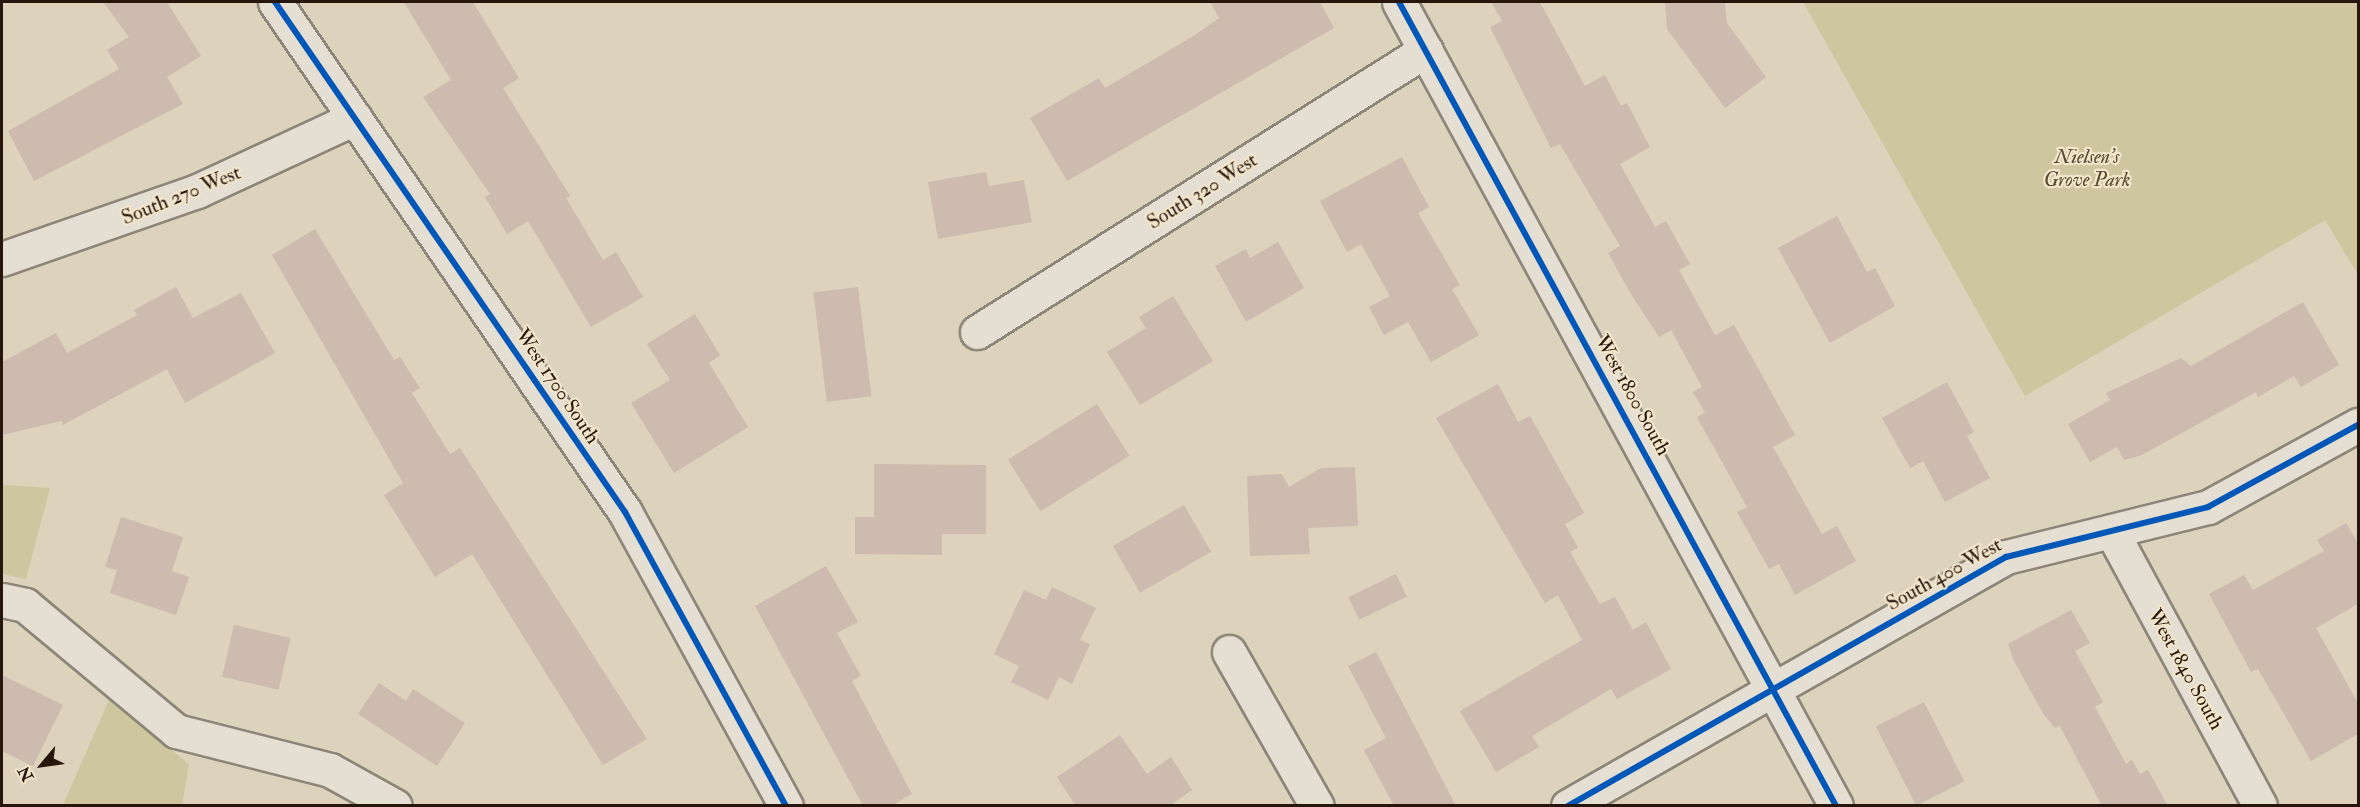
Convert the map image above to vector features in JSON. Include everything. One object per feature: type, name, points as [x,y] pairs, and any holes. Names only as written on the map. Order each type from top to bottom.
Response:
[{"type":"street","name":"West 1700 South","points":[[274,2],[625,512],[786,806]]},
{"type":"street","name":"West 1800 South","points":[[1399,2],[1774,687],[1836,806]]},
{"type":"street","name":"South 320 West","points":[[977,332],[1426,50]]},
{"type":"street","name":"South 270 West","points":[[2,259],[197,191],[355,118]]},
{"type":"street","name":"South 400 West","points":[[1568,806],[2006,557],[2037,545],[2112,532],[2208,507],[2358,425]]},
{"type":"street","name":"West 1840 South","points":[[2112,532],[2260,806]]},
{"type":"street","points":[[2,600],[25,605],[176,731],[330,770],[395,806]]},
{"type":"street","points":[[1229,652],[1317,806]]},
{"type":"green space","name":"Nielsen's Grove Park","points":[[1803,2],[2358,2],[2358,275],[2325,220],[2025,396]]},
{"type":"green space","points":[[2,485],[50,488],[26,579],[2,574]]},
{"type":"green space","points":[[109,700],[189,764],[182,805],[63,805]]},
{"type":"building","points":[[103,2],[167,2],[201,56],[167,77],[183,104],[34,181],[8,131],[119,69],[107,50],[129,37]]},
{"type":"building","points":[[404,2],[473,2],[519,78],[503,88],[570,196],[566,198],[603,260],[616,252],[643,297],[591,327],[528,221],[507,234],[485,197],[490,194],[423,97],[451,80]]},
{"type":"building","points":[[1210,2],[1320,2],[1334,28],[1067,181],[1030,118],[1099,78],[1105,88],[1195,35],[1219,18]]},
{"type":"building","points":[[1491,2],[1540,2],[1585,86],[1605,75],[1621,106],[1627,103],[1650,147],[1620,164],[1655,227],[1666,221],[1690,264],[1679,270],[1715,335],[1734,325],[1795,435],[1773,447],[1822,534],[1837,526],[1856,561],[1795,595],[1779,564],[1769,569],[1737,512],[1747,507],[1697,417],[1705,413],[1693,392],[1702,387],[1671,330],[1659,337],[1632,296],[1608,253],[1620,246],[1560,144],[1551,148],[1490,27],[1502,21]]},
{"type":"building","points":[[1665,2],[1725,2],[1727,23],[1766,77],[1725,108],[1667,29]]},
{"type":"building","points":[[1402,157],[1429,207],[1418,213],[1460,285],[1452,289],[1479,335],[1431,362],[1408,322],[1384,335],[1369,307],[1390,296],[1361,244],[1347,252],[1320,201]]},
{"type":"building","points":[[986,172],[989,186],[1024,180],[1032,222],[938,239],[928,182]]},
{"type":"building","points":[[1837,216],[1867,272],[1875,268],[1895,306],[1830,343],[1778,248]]},
{"type":"building","points":[[315,229],[394,360],[400,357],[420,388],[412,393],[450,454],[460,448],[647,739],[603,765],[472,554],[435,577],[384,495],[403,483],[272,255]]},
{"type":"building","points":[[1278,242],[1304,288],[1246,322],[1215,266],[1246,249],[1250,258]]},
{"type":"building","points":[[176,287],[193,318],[241,293],[275,353],[185,403],[167,369],[63,425],[61,421],[2,435],[2,362],[56,333],[67,353],[137,315],[134,310]]},
{"type":"building","points":[[858,287],[871,396],[827,402],[813,292]]},
{"type":"building","points":[[1173,296],[1213,361],[1140,405],[1107,352],[1146,328],[1139,317]]},
{"type":"building","points":[[2303,302],[2339,365],[2301,387],[2294,376],[2258,397],[2256,392],[2142,455],[2124,460],[2117,447],[2090,462],[2068,424],[2110,400],[2106,393],[2181,358],[2191,366]]},
{"type":"building","points":[[695,314],[720,355],[709,363],[748,427],[674,473],[631,403],[670,380],[647,344]]},
{"type":"building","points":[[1947,382],[1974,432],[1967,436],[1990,478],[1945,502],[1923,461],[1910,468],[1882,418]]},
{"type":"building","points":[[1498,384],[1518,422],[1530,416],[1584,513],[1565,524],[1578,548],[1570,552],[1600,604],[1615,597],[1633,630],[1646,622],[1671,669],[1617,699],[1611,689],[1532,736],[1539,747],[1496,772],[1460,711],[1582,640],[1558,595],[1545,603],[1436,418]]},
{"type":"building","points":[[1097,404],[1129,456],[1040,511],[1008,460]]},
{"type":"building","points":[[874,464],[986,465],[986,534],[942,534],[942,555],[855,554],[855,517],[874,517]]},
{"type":"building","points":[[1355,467],[1358,526],[1308,528],[1310,554],[1250,556],[1247,476],[1282,474],[1289,487],[1321,468]]},
{"type":"building","points":[[1184,505],[1211,552],[1140,593],[1113,546]]},
{"type":"building","points":[[121,517],[183,537],[172,571],[189,577],[176,615],[110,593],[117,570],[105,567]]},
{"type":"building","points":[[2346,523],[2358,543],[2358,604],[2316,628],[2358,703],[2358,734],[2311,761],[2258,669],[2251,672],[2209,594],[2244,575],[2253,590],[2324,551],[2317,540]]},
{"type":"building","points":[[826,566],[858,622],[837,633],[861,676],[852,681],[912,794],[891,806],[863,806],[755,606]]},
{"type":"building","points":[[1396,574],[1407,596],[1359,620],[1348,597]]},
{"type":"building","points":[[1052,587],[1096,608],[1080,640],[1090,644],[1072,684],[1059,677],[1048,700],[1011,682],[1019,666],[994,654],[1024,590],[1046,600]]},
{"type":"building","points":[[2071,610],[2090,643],[2075,651],[2103,702],[2095,707],[2126,764],[2132,760],[2140,774],[2148,770],[2168,806],[2102,806],[2060,726],[2055,728],[2044,715],[2014,661],[2008,644]]},
{"type":"building","points":[[234,625],[291,638],[279,690],[222,677]]},
{"type":"building","points":[[1376,652],[1456,806],[1394,806],[1364,750],[1386,738],[1348,666]]},
{"type":"building","points":[[2,675],[63,705],[33,766],[2,751]]},
{"type":"building","points":[[379,683],[406,701],[413,689],[465,723],[437,766],[358,714]]},
{"type":"building","points":[[1924,702],[1964,781],[1916,806],[1876,727]]},
{"type":"building","points":[[1120,735],[1147,774],[1171,757],[1192,790],[1169,806],[1076,806],[1057,777]]},
{"type":"cycle path","points":[[275,2],[625,512],[786,806]]},
{"type":"cycle path","points":[[1399,2],[1836,806]]},
{"type":"cycle path","points":[[1568,806],[2006,557],[2208,507],[2358,425]]}]
